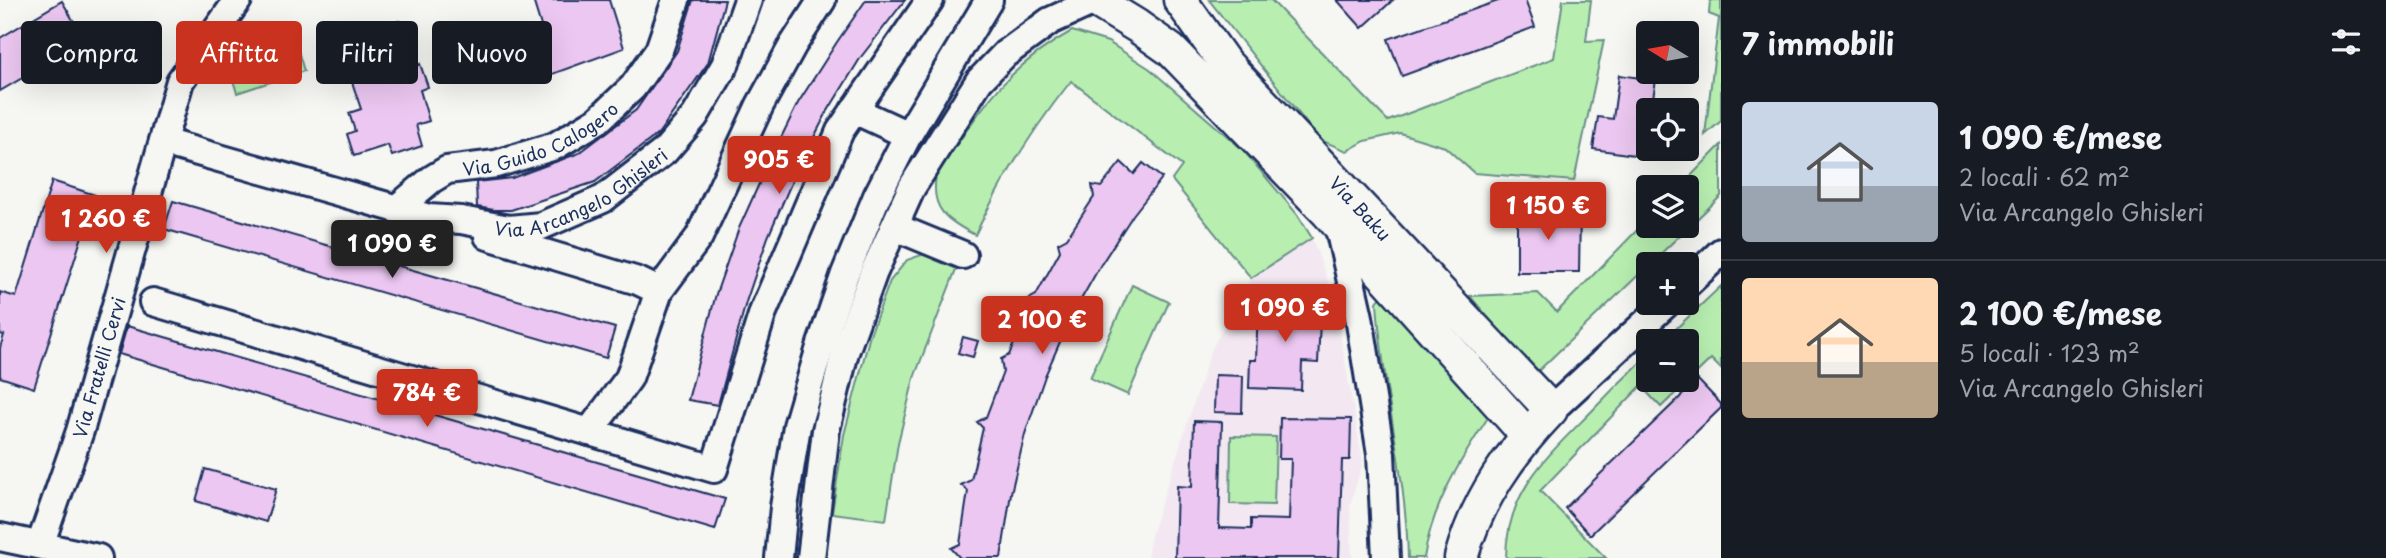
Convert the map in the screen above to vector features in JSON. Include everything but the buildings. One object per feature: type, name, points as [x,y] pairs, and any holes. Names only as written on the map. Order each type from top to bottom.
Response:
[{"type":"main road","name":"Via Baku","points":[[1180,0],[1225,63],[1551,410]]},
{"type":"main road","name":"Via Baku","points":[[1096,1],[1171,50],[1338,224],[1527,435]]},
{"type":"main road","points":[[1461,558],[1467,535],[1494,480],[1527,435],[1551,410]]},
{"type":"street","name":"Via Fratelli Cervi","points":[[40,545],[80,431],[180,82],[238,0]]},
{"type":"street","name":"Via Guido Calogero","points":[[396,209],[447,170],[496,164],[555,146],[598,120],[633,87],[659,50],[676,0]]},
{"type":"street","name":"Via Arcangelo Ghisleri","points":[[163,142],[429,218],[461,220],[509,229],[541,226],[604,199],[665,151],[695,116],[725,65],[748,0]]},
{"type":"street","points":[[589,432],[629,377],[659,290],[699,237],[760,105],[822,0]]},
{"type":"street","points":[[153,302],[714,469],[763,312],[840,131],[930,0]]},
{"type":"street","points":[[779,558],[797,426],[845,274],[877,196],[908,135],[989,0]]},
{"type":"street","points":[[811,558],[826,430],[852,329],[873,274],[919,173],[979,81],[1005,54],[1050,20],[1096,1]]},
{"type":"street","points":[[854,110],[908,135]]},
{"type":"street","points":[[429,218],[638,281],[659,290]]},
{"type":"street","name":"Via Baku","points":[[1338,224],[1359,317],[1381,454],[1386,558]]},
{"type":"street","points":[[895,227],[963,255]]},
{"type":"street","points":[[1699,273],[1721,252]]},
{"type":"street","points":[[1551,410],[1654,315]]},
{"type":"street","points":[[797,426],[826,430]]},
{"type":"street","points":[[0,537],[98,558]]},
{"type":"shaded area","points":[[1312,238],[1333,295],[1363,462],[1350,505],[1352,558],[1147,558],[1151,535],[1211,350],[1251,278]]},
{"type":"green space","points":[[1209,0],[1271,0],[1388,121],[1554,58],[1563,0],[1591,0],[1586,41],[1604,40],[1574,181],[1474,173],[1445,147],[1400,133],[1365,141],[1347,151],[1320,140]]},
{"type":"green space","points":[[1712,0],[1721,0],[1721,121],[1705,135],[1719,18],[1709,14]]},
{"type":"green space","points":[[1072,31],[1108,42],[1150,69],[1243,150],[1297,214],[1312,238],[1251,278],[1172,180],[1182,166],[1071,81],[1018,155],[975,235],[949,219],[936,198],[936,176],[994,94],[1028,60]]},
{"type":"green space","points":[[234,84],[264,84],[237,93]]},
{"type":"green space","points":[[1721,145],[1721,196],[1699,217],[1699,175],[1692,175]]},
{"type":"green space","points":[[1636,231],[1636,238],[1677,238],[1662,252],[1636,252],[1636,277],[1535,374],[1470,296],[1538,293],[1557,312]]},
{"type":"green space","points":[[927,253],[958,264],[914,378],[898,443],[886,520],[832,513],[844,435],[870,335],[890,281],[907,260]]},
{"type":"green space","points":[[1132,285],[1169,302],[1128,395],[1090,378]]},
{"type":"green space","points":[[1721,286],[1721,369],[1711,359],[1699,371],[1699,329],[1676,329],[1690,315],[1699,315],[1699,307]]},
{"type":"green space","points":[[1384,293],[1489,416],[1440,502],[1424,558],[1408,558],[1403,494],[1377,302]]},
{"type":"green space","points":[[1636,367],[1636,391],[1540,491],[1606,558],[1506,558],[1513,515],[1531,479],[1557,447]]},
{"type":"green space","points":[[1647,392],[1677,392],[1661,407]]},
{"type":"green space","points":[[1231,436],[1276,437],[1274,505],[1230,504]]}]
